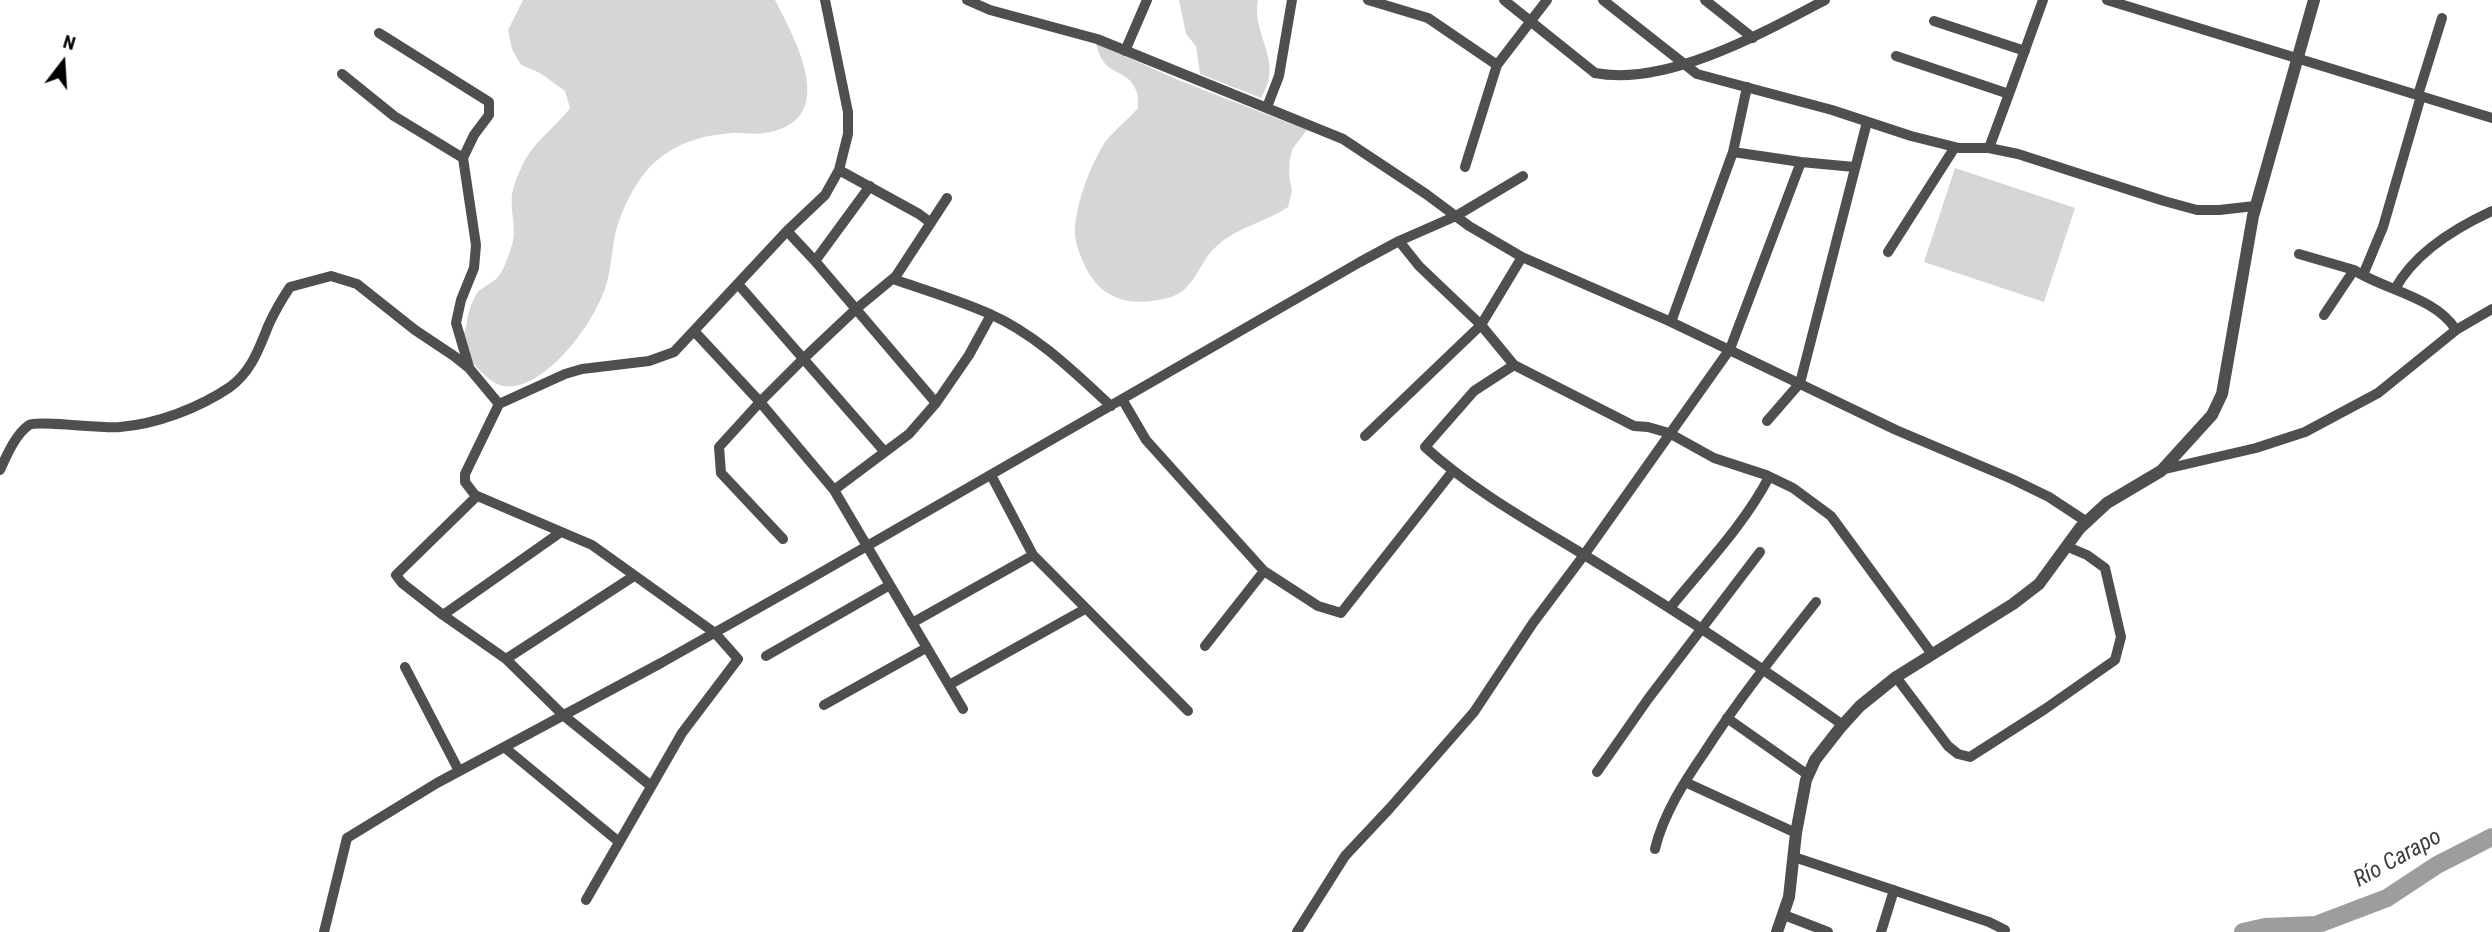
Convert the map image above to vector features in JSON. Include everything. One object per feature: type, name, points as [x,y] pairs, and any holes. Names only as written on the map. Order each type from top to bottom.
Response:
[{"type":"street","points":[[586,900],[682,733],[738,659],[715,633],[592,545],[477,496],[465,482],[465,474],[499,404],[565,374],[582,369],[660,358],[674,352],[787,231],[825,195],[839,170],[848,134],[848,112],[825,0]]},
{"type":"street","points":[[967,0],[990,10],[1097,39],[1343,139],[1455,216],[1522,257],[1730,349],[1896,430],[2012,479],[2049,497],[2087,522]]},
{"type":"street","points":[[1125,51],[1147,0]]},
{"type":"street","points":[[1267,107],[1279,76],[1292,0]]},
{"type":"street","points":[[1368,0],[1428,19],[1497,65]]},
{"type":"street","points":[[1504,0],[1595,73],[1612,76],[1639,75],[1684,63],[1753,38],[1825,0]]},
{"type":"street","points":[[1465,167],[1497,65],[1547,0]]},
{"type":"street","points":[[1603,0],[1697,74],[1955,147],[1989,148],[2018,154],[2197,210],[2255,206]]},
{"type":"street","points":[[1705,0],[1753,38]]},
{"type":"street","points":[[1989,148],[2043,0]]},
{"type":"street","points":[[2107,0],[2492,118]]},
{"type":"street","points":[[1777,932],[1789,897],[1796,833],[1808,775],[1815,760],[1843,725],[1860,706],[1896,677],[2039,584],[2087,522],[2107,503],[2161,471],[2212,415],[2222,394],[2255,206],[2314,0]]},
{"type":"street","points":[[2324,315],[2358,272],[2383,227],[2442,18]]},
{"type":"street","points":[[1934,21],[2025,51]]},
{"type":"street","points":[[379,33],[489,103],[489,115],[474,135],[463,158],[475,245],[474,268],[461,300],[456,323],[469,369]]},
{"type":"street","points":[[1896,56],[2009,94]]},
{"type":"street","points":[[342,74],[394,116],[463,158]]},
{"type":"street","points":[[1671,322],[1733,152],[1747,87]]},
{"type":"street","points":[[1767,421],[1800,383],[1867,122]]},
{"type":"street","points":[[1888,252],[1955,147]]},
{"type":"street","points":[[1733,152],[1854,167]]},
{"type":"street","points":[[1297,932],[1345,856],[1474,712],[1533,624],[1730,349],[1801,162]]},
{"type":"street","points":[[839,170],[931,223]]},
{"type":"street","points":[[324,932],[347,838],[459,771],[715,633],[1399,241],[1455,216],[1523,176]]},
{"type":"street","points":[[816,261],[870,186]]},
{"type":"street","points":[[783,538],[721,473],[719,447],[803,359],[856,309],[893,279],[947,198]]},
{"type":"street","points":[[2395,289],[2402,276],[2428,250],[2463,226],[2492,211]]},
{"type":"street","points":[[787,231],[816,261],[936,403]]},
{"type":"street","points":[[1399,241],[1419,266],[1481,325],[1514,365],[1634,426],[1669,433],[1714,458],[1793,488],[1831,516],[1932,654]]},
{"type":"street","points":[[2299,254],[2358,272],[2395,289],[2434,310],[2456,330]]},
{"type":"street","points":[[1364,436],[1481,325],[1522,257]]},
{"type":"street","points":[[0,470],[14,443],[30,424],[39,422],[93,428],[150,424],[229,387],[244,375],[257,354],[279,304],[290,287],[331,276],[358,284],[415,330],[454,356],[499,404]]},
{"type":"street","points":[[893,279],[991,315],[1054,355],[1111,406]]},
{"type":"street","points":[[738,284],[884,452]]},
{"type":"street","points":[[2161,471],[2256,448],[2305,432],[2378,393],[2456,330],[2492,309]]},
{"type":"street","points":[[834,490],[909,434],[936,403],[991,315]]},
{"type":"street","points":[[694,331],[760,402],[834,490],[963,709]]},
{"type":"street","points":[[1514,365],[1474,391],[1425,447],[1452,472],[1763,668],[1843,725]]},
{"type":"street","points":[[1122,400],[1146,440],[1264,571],[1318,606],[1341,613],[1452,472]]},
{"type":"street","points":[[991,475],[1033,555],[1188,711]]},
{"type":"street","points":[[1670,608],[1737,525],[1769,477]]},
{"type":"street","points":[[477,496],[396,575],[402,583],[443,615],[506,659],[563,715],[651,786]]},
{"type":"street","points":[[443,615],[561,532]]},
{"type":"street","points":[[1896,677],[1948,746],[1958,754],[1970,757],[2115,660],[2121,636],[2105,568],[2087,555],[2068,547]]},
{"type":"street","points":[[1597,772],[1648,699],[1760,552]]},
{"type":"street","points":[[912,623],[1033,555]]},
{"type":"street","points":[[1205,646],[1264,571]]},
{"type":"street","points":[[506,659],[634,576]]},
{"type":"street","points":[[766,656],[890,585]]},
{"type":"street","points":[[1655,849],[1658,835],[1685,782],[1763,668],[1816,602]]},
{"type":"street","points":[[949,685],[1085,609]]},
{"type":"street","points":[[824,705],[926,648]]},
{"type":"street","points":[[405,667],[459,771]]},
{"type":"street","points":[[1727,718],[1808,775]]},
{"type":"street","points":[[504,747],[619,842]]},
{"type":"street","points":[[1685,782],[1796,833]]},
{"type":"street","points":[[1794,857],[2005,930]]},
{"type":"street","points":[[1881,932],[1894,890]]},
{"type":"street","points":[[1784,915],[1828,932]]},
{"type":"shaded area","points":[[523,0],[775,0],[801,57],[807,96],[802,113],[788,126],[765,133],[733,133],[702,138],[673,149],[655,162],[625,205],[615,235],[610,271],[603,295],[579,336],[558,360],[535,378],[515,386],[504,386],[485,375],[467,355],[463,341],[468,315],[478,292],[499,276],[507,259],[514,235],[512,194],[523,164],[533,148],[570,108],[565,91],[540,73],[521,65],[512,49],[508,30]]},
{"type":"shaded area","points":[[1179,0],[1258,0],[1259,25],[1270,72],[1261,98],[1200,74],[1196,46],[1186,34]]},
{"type":"shaded area","points":[[1096,43],[1178,80],[1307,130],[1293,148],[1290,158],[1292,191],[1288,207],[1226,239],[1211,252],[1185,289],[1168,298],[1130,301],[1108,293],[1091,276],[1077,246],[1076,218],[1084,186],[1105,142],[1138,108],[1137,92],[1131,82],[1109,68]]},
{"type":"shaded area","points":[[1955,168],[2075,208],[2044,302],[1924,262]]},
{"type":"waterway","name":"Río Carapo","points":[[2243,932],[2265,927],[2316,925],[2387,898],[2437,865],[2492,837]]}]
